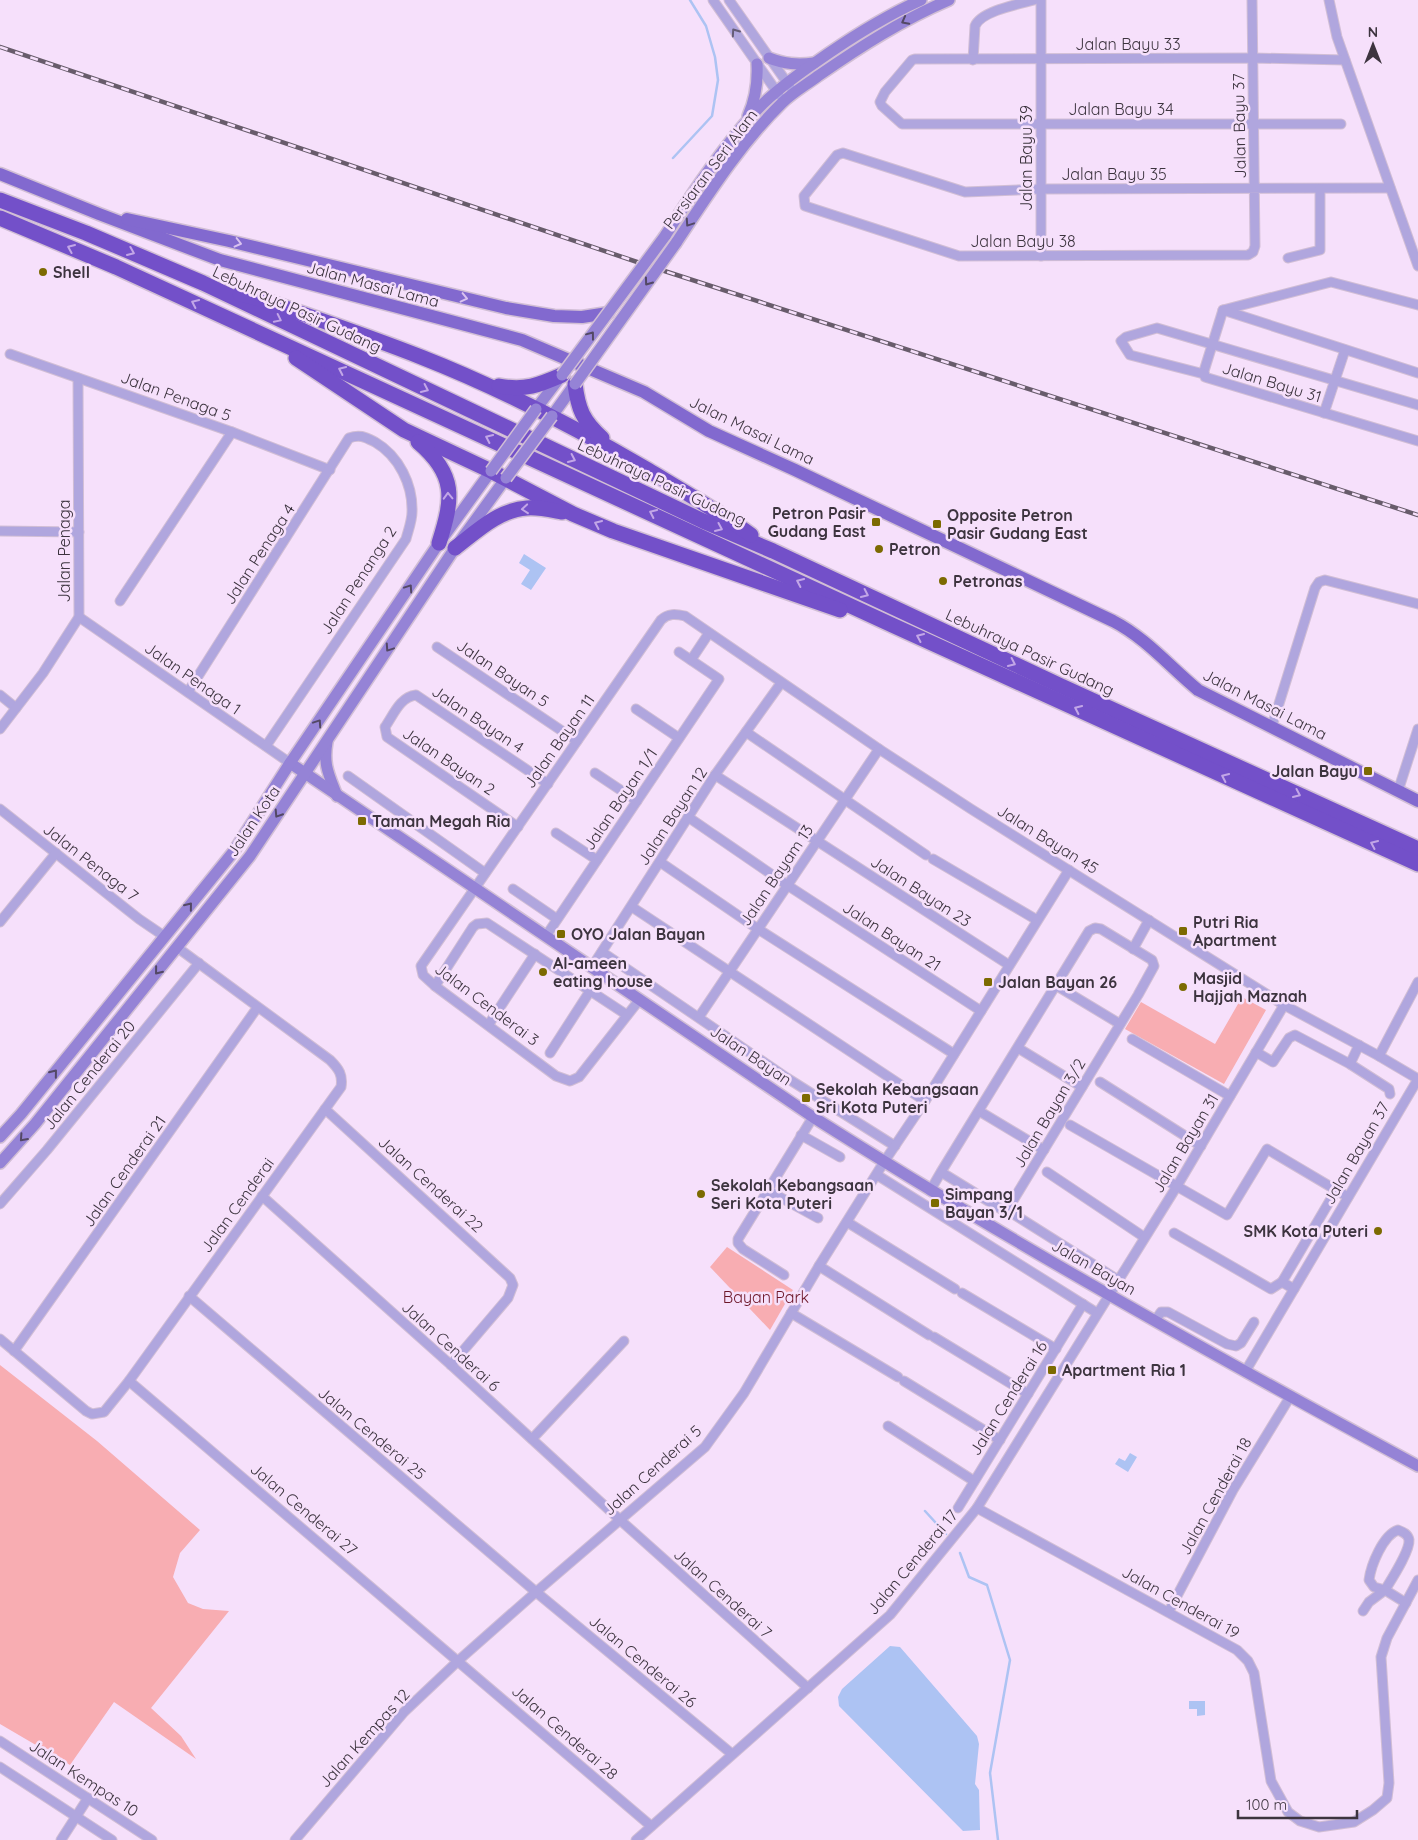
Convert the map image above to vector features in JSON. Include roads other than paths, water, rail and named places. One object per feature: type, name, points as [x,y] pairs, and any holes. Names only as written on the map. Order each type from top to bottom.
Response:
[{"type":"highway","name":"Lebuhraya Pasir Gudang","points":[[0,200],[86,233],[203,283],[694,517],[773,551],[1052,682],[1418,849]]},
{"type":"highway","name":"Lebuhraya Pasir Gudang","points":[[0,218],[116,267],[240,323],[892,625],[1418,864]]},
{"type":"highway","points":[[203,283],[269,302],[420,357],[478,381],[552,416],[616,452],[731,520],[773,551]]},
{"type":"highway","points":[[240,323],[300,360],[404,430],[432,453],[441,465],[447,478],[450,495],[448,513],[439,543]]},
{"type":"highway","points":[[478,381],[508,387],[527,388],[562,375]]},
{"type":"highway","points":[[575,384],[577,404],[583,416],[592,429],[616,452]]},
{"type":"highway","points":[[404,430],[491,470],[574,514],[613,531],[852,614],[892,625]]},
{"type":"highway","points":[[455,548],[483,526],[511,511],[526,508],[574,514]]},
{"type":"main road","name":"Persiaran Seri Alam","points":[[506,478],[575,384],[719,179],[765,121],[780,97],[786,83],[881,19],[921,0]]},
{"type":"main road","name":"Persiaran Seri Alam","points":[[491,470],[665,236],[706,171],[755,112],[780,97],[794,94],[852,52],[878,36],[923,11],[949,0]]},
{"type":"main road","points":[[769,58],[784,63],[802,64],[815,62]]},
{"type":"main road","points":[[743,126],[755,99],[758,84],[758,64]]},
{"type":"main road","name":"Jalan Masai Lama","points":[[0,174],[183,247],[229,262],[522,340],[644,392],[709,431],[1127,628],[1198,690],[1418,801]]},
{"type":"main road","points":[[99,214],[190,232],[506,308],[554,316],[582,317],[608,313]]},
{"type":"main road","points":[[183,247],[182,236],[190,232]]},
{"type":"main road","name":"Jalan Kota","points":[[0,1138],[234,851],[290,763],[439,543],[491,470]]},
{"type":"main road","name":"Jalan Kota","points":[[0,1163],[35,1124],[250,856],[455,548],[506,478]]},
{"type":"main road","points":[[327,740],[324,756],[325,766],[337,796]]},
{"type":"main road","name":"Jalan Bayan","points":[[290,763],[813,1117],[930,1191],[1245,1372],[1418,1466]]},
{"type":"street","points":[[713,0],[780,97]]},
{"type":"street","points":[[729,0],[794,94]]},
{"type":"street","points":[[973,60],[976,22],[992,12],[1034,0]]},
{"type":"street","name":"Jalan Bayu 39","points":[[1041,0],[1041,256]]},
{"type":"street","name":"Jalan Bayu 37","points":[[1252,0],[1256,190],[1255,246],[1253,252]]},
{"type":"street","points":[[1329,0],[1337,37],[1418,266]]},
{"type":"street","name":"Jalan Bayu 33","points":[[902,124],[882,106],[880,100],[912,60],[1253,58],[1345,60]]},
{"type":"street","name":"Jalan Bayu 34","points":[[902,124],[1341,124]]},
{"type":"street","name":"Jalan Bayu 35","points":[[803,202],[804,196],[837,155],[843,153],[966,192],[1042,189],[1256,190],[1390,188]]},
{"type":"street","points":[[1288,258],[1320,250],[1320,189]]},
{"type":"street","name":"Jalan Bayu 38","points":[[803,202],[804,206],[959,256],[1248,255],[1253,252]]},
{"type":"street","points":[[1222,310],[1331,282],[1418,305]]},
{"type":"street","points":[[1222,310],[1418,373]]},
{"type":"street","name":"Jalan Bayu 31","points":[[1222,310],[1204,374],[1208,378],[1418,441]]},
{"type":"street","points":[[1204,374],[1130,355],[1121,341],[1126,336],[1157,328],[1418,405]]},
{"type":"street","points":[[1324,413],[1345,350]]},
{"type":"street","name":"Jalan Penaga 5","points":[[10,354],[232,432],[330,470]]},
{"type":"street","name":"Jalan Penaga","points":[[0,729],[43,673],[79,617],[78,378]]},
{"type":"street","points":[[120,601],[232,432]]},
{"type":"street","name":"Jalan Penaga 4","points":[[188,692],[349,438],[357,435]]},
{"type":"street","name":"Jalan Penanga 2","points":[[266,746],[406,539],[413,513],[409,486],[398,464],[383,447],[366,437],[357,435]]},
{"type":"street","points":[[0,530],[79,532]]},
{"type":"street","points":[[1272,726],[1315,588],[1319,582],[1325,580],[1418,604]]},
{"type":"street","name":"Jalan Bayan 45","points":[[670,614],[685,616],[879,749],[1284,1005],[1418,1079]]},
{"type":"street","name":"Jalan Bayan 11","points":[[475,888],[661,620],[670,614]]},
{"type":"street","name":"Jalan Penaga 1","points":[[79,617],[290,763]]},
{"type":"street","points":[[678,652],[691,660],[709,632]]},
{"type":"street","name":"Jalan Bayan 5","points":[[437,647],[577,741]]},
{"type":"street","name":"Jalan Bayan 1/1","points":[[546,936],[719,679],[691,660]]},
{"type":"street","name":"Jalan Bayan 12","points":[[592,967],[715,775],[781,683]]},
{"type":"street","points":[[0,695],[16,708]]},
{"type":"street","name":"Jalan Bayan 4","points":[[387,737],[385,727],[404,699],[416,695],[548,784]]},
{"type":"street","points":[[636,709],[679,738]]},
{"type":"street","points":[[1398,791],[1418,729]]},
{"type":"street","points":[[746,732],[930,857],[1037,920]]},
{"type":"street","name":"Jalan Bayan 2","points":[[387,737],[518,826]]},
{"type":"street","name":"Jalan Bayam 13","points":[[699,1017],[879,749]]},
{"type":"street","points":[[595,772],[637,801]]},
{"type":"street","name":"Jalan Bayan 23","points":[[715,775],[1009,965]]},
{"type":"street","points":[[348,776],[485,873]]},
{"type":"street","name":"Jalan Penaga 7","points":[[0,809],[139,919],[164,936]]},
{"type":"street","name":"Jalan Bayan 21","points":[[688,817],[787,886],[981,1011]]},
{"type":"street","points":[[556,833],[597,860]]},
{"type":"street","points":[[0,922],[56,853]]},
{"type":"street","points":[[660,862],[758,929],[954,1054]]},
{"type":"street","points":[[884,1162],[925,1102],[1068,870]]},
{"type":"street","name":"Jalan Cenderai 3","points":[[475,888],[421,966],[423,975],[435,986],[489,1024],[556,1076],[570,1081],[579,1077],[626,1015]]},
{"type":"street","points":[[513,889],[558,919]]},
{"type":"street","points":[[632,906],[925,1102]]},
{"type":"street","points":[[930,1191],[1089,931],[1095,928],[1133,949],[1149,920]]},
{"type":"street","points":[[435,986],[472,927],[483,922],[492,925],[626,1015],[640,999]]},
{"type":"street","name":"Jalan Cenderai","points":[[0,1340],[92,1414],[99,1414],[108,1409],[341,1087],[342,1078],[338,1069],[330,1060],[178,948]]},
{"type":"street","name":"Jalan Bayan 3/2","points":[[941,1172],[1006,1212],[1154,966],[1152,960],[1133,949]]},
{"type":"street","points":[[602,952],[787,1078],[895,1146]]},
{"type":"street","points":[[489,1024],[535,954]]},
{"type":"street","name":"Jalan Cenderai 20","points":[[0,1204],[47,1150],[199,963]]},
{"type":"street","points":[[1379,1056],[1418,982]]},
{"type":"street","points":[[1057,986],[1120,1024]]},
{"type":"street","points":[[550,1053],[590,991]]},
{"type":"street","name":"Jalan Bayan 31","points":[[1109,1295],[1177,1186],[1284,1005]]},
{"type":"street","name":"Jalan Cenderai 21","points":[[14,1351],[257,1008]]},
{"type":"street","points":[[1256,1052],[1273,1062],[1289,1038],[1295,1034],[1350,1064],[1389,1089],[1390,1094]]},
{"type":"street","points":[[1132,1039],[1230,1096]]},
{"type":"street","points":[[1350,1064],[1359,1045]]},
{"type":"street","points":[[1018,1048],[1082,1087]]},
{"type":"street","name":"Jalan Bayan 37","points":[[1245,1372],[1418,1079]]},
{"type":"street","points":[[1100,1082],[1201,1146]]},
{"type":"street","name":"Jalan Cenderai 22","points":[[325,1109],[505,1272],[513,1285],[508,1298],[451,1365]]},
{"type":"street","points":[[979,1111],[1044,1150]]},
{"type":"street","points":[[784,1275],[743,1249],[738,1243],[740,1234],[813,1117]]},
{"type":"street","points":[[1070,1126],[1227,1215],[1267,1149],[1348,1197]]},
{"type":"street","points":[[801,1136],[840,1157]]},
{"type":"street","name":"Jalan Cenderai 5","points":[[459,1660],[619,1519],[705,1447],[744,1392],[884,1162]]},
{"type":"street","points":[[1047,1172],[1144,1237]]},
{"type":"street","points":[[877,1175],[1097,1313]]},
{"type":"street","points":[[767,1190],[818,1218]]},
{"type":"street","points":[[1174,1233],[1271,1289],[1282,1282],[1335,1192]]},
{"type":"street","name":"Jalan Cenderai 6","points":[[262,1196],[619,1519]]},
{"type":"street","points":[[1015,1215],[1118,1280]]},
{"type":"street","points":[[847,1222],[1056,1349]]},
{"type":"street","points":[[819,1266],[1028,1394]]},
{"type":"street","points":[[1282,1282],[1294,1289]]},
{"type":"street","name":"Jalan Cenderai 17","points":[[636,1840],[890,1615],[977,1508],[1109,1295]]},
{"type":"street","name":"Jalan Cenderai 25","points":[[189,1296],[536,1592]]},
{"type":"street","name":"Jalan Cenderai 16","points":[[958,1508],[1083,1304]]},
{"type":"street","points":[[1155,1321],[1161,1312],[1168,1312],[1231,1346],[1240,1343],[1254,1322]]},
{"type":"street","points":[[791,1313],[1000,1440]]},
{"type":"street","points":[[532,1439],[624,1341]]},
{"type":"street","name":"Jalan Cenderai 27","points":[[129,1381],[459,1660]]},
{"type":"street","name":"Jalan Cenderai 18","points":[[1168,1611],[1233,1490],[1290,1397]]},
{"type":"street","points":[[888,1426],[974,1482]]},
{"type":"street","name":"Jalan Cenderai 19","points":[[977,1508],[1237,1650],[1248,1661],[1254,1673],[1271,1781],[1288,1812],[1300,1821],[1319,1828],[1354,1822],[1374,1810],[1387,1798],[1389,1783],[1381,1657],[1387,1638],[1418,1580]]},
{"type":"street","name":"Jalan Cenderai 7","points":[[619,1519],[808,1688]]},
{"type":"street","points":[[1363,1611],[1369,1602],[1385,1590],[1408,1549],[1409,1540],[1406,1533],[1398,1530],[1393,1531],[1386,1539],[1371,1568],[1369,1580],[1374,1587],[1385,1590],[1406,1603]]},
{"type":"street","name":"Jalan Cenderai 26","points":[[536,1592],[732,1754]]},
{"type":"street","name":"Jalan Cenderai 28","points":[[459,1660],[651,1826]]},
{"type":"street","name":"Jalan Kempas 12","points":[[295,1840],[404,1712],[459,1660]]},
{"type":"street","name":"Jalan Kempas 10","points":[[0,1741],[152,1840]]},
{"type":"street","points":[[0,1767],[112,1840]]},
{"type":"street","points":[[62,1840],[88,1798]]},
{"type":"water","points":[[524,554],[546,568],[531,590],[521,584],[530,570],[519,563]]},
{"type":"water","points":[[1130,1453],[1137,1457],[1128,1472],[1115,1464],[1119,1458],[1125,1461]]},
{"type":"water","points":[[890,1646],[900,1647],[977,1736],[979,1744],[975,1784],[979,1790],[980,1830],[963,1831],[839,1706],[838,1697],[842,1689]]},
{"type":"water","points":[[1189,1701],[1205,1701],[1205,1715],[1197,1716],[1197,1709],[1189,1709]]},
{"type":"waterway","points":[[673,158],[712,116],[718,80],[715,57],[706,26],[690,0]]},
{"type":"waterway","points":[[925,1511],[946,1534]]},
{"type":"waterway","points":[[960,1553],[969,1577],[987,1585],[1010,1660],[990,1773],[998,1840]]},
{"type":"railway","points":[[0,47],[649,266],[1418,515]]},
{"type":"place","name":"Shell","points":[[43,272]]},
{"type":"place","name":"Petron Pasir Gudang East","points":[[876,522]]},
{"type":"place","name":"Opposite Petron Pasir Gudang East","points":[[937,524]]},
{"type":"place","name":"Petron","points":[[879,549]]},
{"type":"place","name":"Petronas","points":[[943,581]]},
{"type":"place","name":"Jalan Bayu","points":[[1368,771]]},
{"type":"place","name":"Taman Megah Ria","points":[[362,821]]},
{"type":"place","name":"Putri Ria Apartment","points":[[1183,931]]},
{"type":"place","name":"OYO Jalan Bayan","points":[[561,934]]},
{"type":"place","name":"Al-ameen eating house","points":[[543,972]]},
{"type":"place","name":"Jalan Bayan 26","points":[[988,982]]},
{"type":"place","name":"Masjid Hajjah Maznah","points":[[1183,987]]},
{"type":"place","name":"Sekolah Kebangsaan Sri Kota Puteri","points":[[806,1098]]},
{"type":"place","name":"Sekolah Kebangsaan Seri Kota Puteri","points":[[701,1194]]},
{"type":"place","name":"Simpang Bayan 3/1","points":[[935,1203]]},
{"type":"place","name":"SMK Kota Puteri","points":[[1378,1231]]},
{"type":"place","name":"Apartment Ria 1","points":[[1052,1370]]},
{"type":"park label","name":"Bayan Park","points":[[766,1297]]}]
